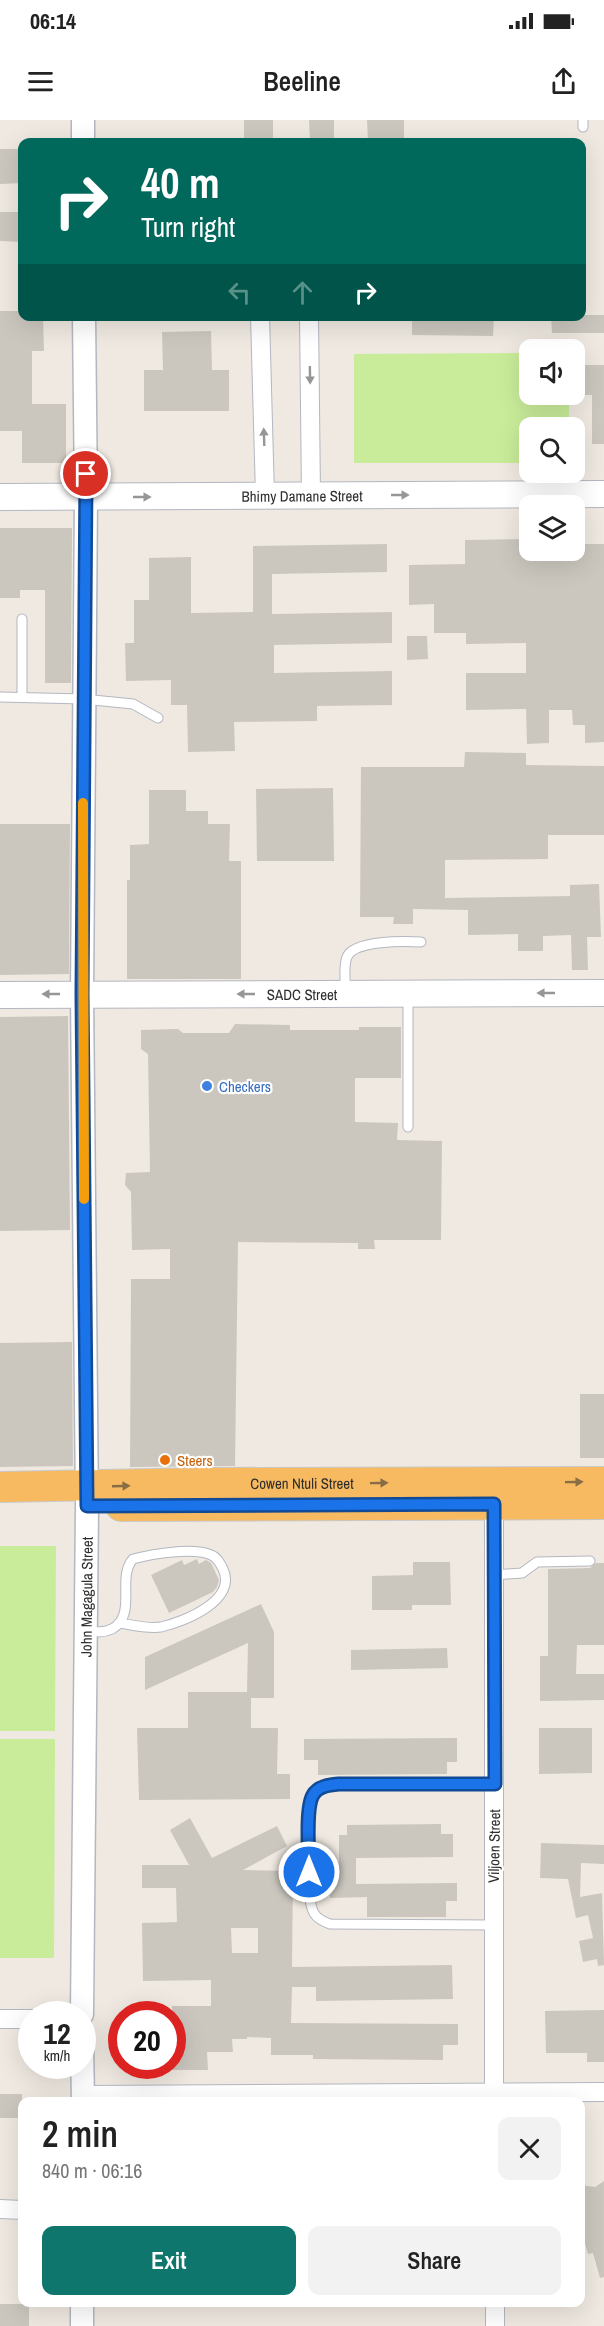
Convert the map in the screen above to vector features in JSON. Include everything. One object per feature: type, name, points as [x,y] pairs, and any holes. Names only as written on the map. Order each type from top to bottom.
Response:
[{"type":"highway","name":"Cowen Ntuli Street","points":[[494,1493],[604,1482]]},
{"type":"highway","name":"Cowen Ntuli Street","points":[[0,1505],[205,1483],[494,1493],[604,1504]]},
{"type":"highway","name":"Cowen Ntuli Street","points":[[0,1486],[87,1496]]},
{"type":"main road","name":"Bhimy Damane Street","points":[[0,497],[604,494]]},
{"type":"main road","name":"SADC Street","points":[[0,994],[604,993]]},
{"type":"street","points":[[83,120],[83,138]]},
{"type":"street","name":"John Magagula Street","points":[[82,2001],[87,1496],[82,994],[86,497],[84,321]]},
{"type":"street","points":[[260,321],[266,496]]},
{"type":"street","points":[[309,321],[311,496]]},
{"type":"street","name":"Viljoen Street","points":[[494,1493],[494,2097]]},
{"type":"street","points":[[0,2019],[18,2019]]},
{"type":"street","points":[[83,2079],[84,2097]]},
{"type":"street","points":[[494,2097],[604,2092]]},
{"type":"street","points":[[0,2209],[18,2210]]},
{"type":"street","points":[[82,2307],[82,2326]]},
{"type":"street","points":[[495,2307],[495,2326]]},
{"type":"lane","points":[[22,620],[22,696]]},
{"type":"lane","points":[[0,697],[83,699],[133,704],[158,718]]},
{"type":"lane","points":[[345,994],[346,960],[352,951],[380,943],[421,942]]},
{"type":"lane","points":[[408,993],[408,1127]]},
{"type":"lane","points":[[84,1621],[93,1631],[98,1632],[105,1632],[120,1623],[124,1616],[128,1569],[133,1559],[155,1554],[209,1554],[214,1556],[224,1570],[226,1583],[223,1592],[195,1614],[159,1627],[120,1623]]},
{"type":"lane","points":[[494,1575],[517,1574],[537,1562],[590,1561]]},
{"type":"lane","points":[[493,1925],[330,1924],[318,1920],[311,1908],[309,1895],[309,1828],[312,1799],[314,1793],[323,1786],[339,1784],[495,1784]]},
{"type":"green space","points":[[519,353],[519,405],[569,405],[569,417],[519,417],[519,463],[354,463],[354,354]]},
{"type":"green space","points":[[0,1546],[56,1546],[55,1731],[0,1731]]},
{"type":"green space","points":[[0,1739],[55,1739],[54,1958],[0,1958]]},
{"type":"building","points":[[244,120],[273,120],[273,138],[244,138]]},
{"type":"building","points":[[309,120],[334,120],[334,138],[310,138]]},
{"type":"building","points":[[367,120],[404,120],[404,138],[368,138]]},
{"type":"building","points":[[0,149],[18,149],[18,183],[0,184]]},
{"type":"building","points":[[0,212],[18,212],[18,242],[0,241]]},
{"type":"building","points":[[0,311],[18,311],[18,321],[43,321],[44,351],[32,351],[32,404],[66,404],[66,463],[22,463],[22,431],[0,431]]},
{"type":"building","points":[[586,315],[604,315],[604,333],[552,333],[551,321],[586,321]]},
{"type":"building","points":[[412,321],[494,321],[493,336],[412,335]]},
{"type":"building","points":[[211,331],[212,370],[229,370],[229,411],[144,411],[144,370],[163,370],[162,332]]},
{"type":"building","points":[[585,365],[604,365],[604,444],[592,444],[592,395],[585,395]]},
{"type":"building","points":[[0,528],[72,528],[71,683],[45,683],[45,590],[20,590],[20,598],[0,598]]},
{"type":"building","points":[[519,539],[519,561],[585,561],[585,544],[604,544],[604,742],[585,743],[585,725],[573,725],[572,710],[549,710],[549,743],[527,744],[526,709],[466,710],[466,673],[526,673],[526,643],[466,644],[466,633],[434,633],[434,604],[409,605],[409,565],[465,564],[465,540]]},
{"type":"building","points":[[387,544],[387,572],[272,574],[272,614],[392,612],[392,643],[274,645],[274,673],[392,671],[392,705],[317,706],[317,721],[234,722],[235,751],[188,752],[187,705],[171,705],[171,680],[126,681],[125,643],[134,643],[134,600],[149,600],[149,558],[191,557],[191,613],[253,612],[253,546]]},
{"type":"building","points":[[407,636],[427,636],[428,659],[407,660]]},
{"type":"building","points":[[465,752],[526,753],[526,765],[604,766],[604,835],[548,835],[548,859],[445,860],[445,898],[570,896],[570,885],[599,884],[601,937],[587,937],[588,970],[572,970],[571,935],[543,936],[543,951],[518,951],[518,934],[468,935],[468,910],[413,909],[413,924],[393,924],[394,917],[360,917],[361,767],[464,767]]},
{"type":"building","points":[[333,788],[334,861],[257,861],[256,789]]},
{"type":"building","points":[[149,790],[186,790],[186,811],[208,811],[208,824],[230,824],[229,861],[241,861],[241,979],[127,979],[127,880],[130,880],[130,845],[149,844]]},
{"type":"building","points":[[0,824],[70,824],[69,974],[0,975]]},
{"type":"building","points":[[68,1016],[70,1230],[0,1231],[0,1017]]},
{"type":"building","points":[[235,1024],[290,1025],[290,1030],[359,1030],[359,1027],[401,1027],[401,1078],[355,1078],[355,1122],[398,1123],[397,1140],[442,1141],[441,1240],[374,1240],[375,1249],[358,1249],[358,1243],[238,1242],[235,1466],[130,1467],[131,1279],[170,1279],[170,1249],[132,1250],[131,1192],[125,1185],[126,1173],[150,1172],[148,1054],[141,1049],[141,1030],[178,1029],[183,1033],[229,1033]]},
{"type":"building","points":[[72,1342],[73,1466],[0,1467],[0,1343]]},
{"type":"building","points":[[580,1394],[604,1394],[604,1458],[580,1458]]},
{"type":"building","points":[[197,1559],[199,1564],[206,1560],[211,1563],[219,1580],[217,1587],[213,1592],[169,1613],[151,1575],[182,1560],[184,1565]]},
{"type":"building","points":[[413,1562],[450,1562],[451,1605],[412,1605],[412,1610],[372,1610],[372,1576],[413,1575]]},
{"type":"building","points":[[596,1563],[604,1563],[604,1645],[577,1645],[576,1674],[604,1674],[604,1700],[540,1701],[540,1656],[548,1656],[548,1569],[590,1568]]},
{"type":"building","points":[[261,1604],[274,1632],[274,1698],[251,1698],[251,1728],[278,1728],[277,1774],[290,1774],[290,1799],[139,1800],[137,1728],[188,1728],[188,1692],[247,1692],[248,1643],[145,1690],[145,1657]]},
{"type":"building","points":[[447,1648],[448,1668],[351,1670],[351,1650]]},
{"type":"building","points":[[539,1728],[592,1728],[592,1773],[539,1774]]},
{"type":"building","points":[[457,1738],[457,1762],[447,1762],[447,1774],[318,1775],[318,1760],[304,1760],[304,1739]]},
{"type":"building","points":[[190,1818],[212,1858],[277,1826],[287,1846],[243,1870],[293,1871],[292,1967],[452,1965],[453,1999],[316,2001],[316,1987],[292,1987],[291,2023],[458,2024],[458,2045],[443,2045],[443,2060],[313,2059],[313,2055],[271,2055],[271,2038],[247,2037],[247,2039],[232,2039],[233,2052],[207,2052],[208,2070],[186,2070],[186,2006],[211,2006],[211,1980],[143,1981],[142,1923],[177,1922],[176,1888],[142,1888],[142,1865],[189,1865],[170,1830]],"holes":[[[231,1928],[258,1928],[258,1953],[232,1953]]]},
{"type":"building","points":[[441,1824],[441,1834],[453,1834],[453,1857],[356,1858],[356,1884],[457,1883],[457,1901],[446,1901],[446,1917],[367,1917],[367,1897],[330,1898],[330,1877],[339,1877],[339,1835],[347,1835],[347,1825]]},
{"type":"building","points":[[541,1843],[604,1845],[604,1864],[581,1863],[580,1897],[602,1893],[604,1965],[598,1966],[597,1959],[583,1962],[579,1941],[593,1938],[588,1915],[576,1918],[568,1879],[540,1878]]},
{"type":"building","points":[[604,2010],[604,2062],[587,2062],[587,2053],[546,2053],[545,2011]]},
{"type":"building","points":[[0,2094],[22,2094],[22,2097],[18,2097],[18,2118],[0,2118]]},
{"type":"building","points":[[604,2181],[604,2277],[600,2278],[593,2253],[588,2254],[585,2244],[585,2186],[595,2187]]},
{"type":"building","points":[[0,2304],[18,2304],[18,2307],[29,2307],[29,2326],[0,2326]]},
{"type":"slow traffic","points":[[83,803],[84,1199]]},
{"type":"place","name":"Checkers","points":[[207,1086]]},
{"type":"place","name":"Steers","points":[[165,1460]]},
{"type":"route","points":[[86,474],[82,994],[87,1506],[494,1504],[495,1784],[339,1784],[323,1786],[314,1793],[310,1805],[309,1872]]}]
